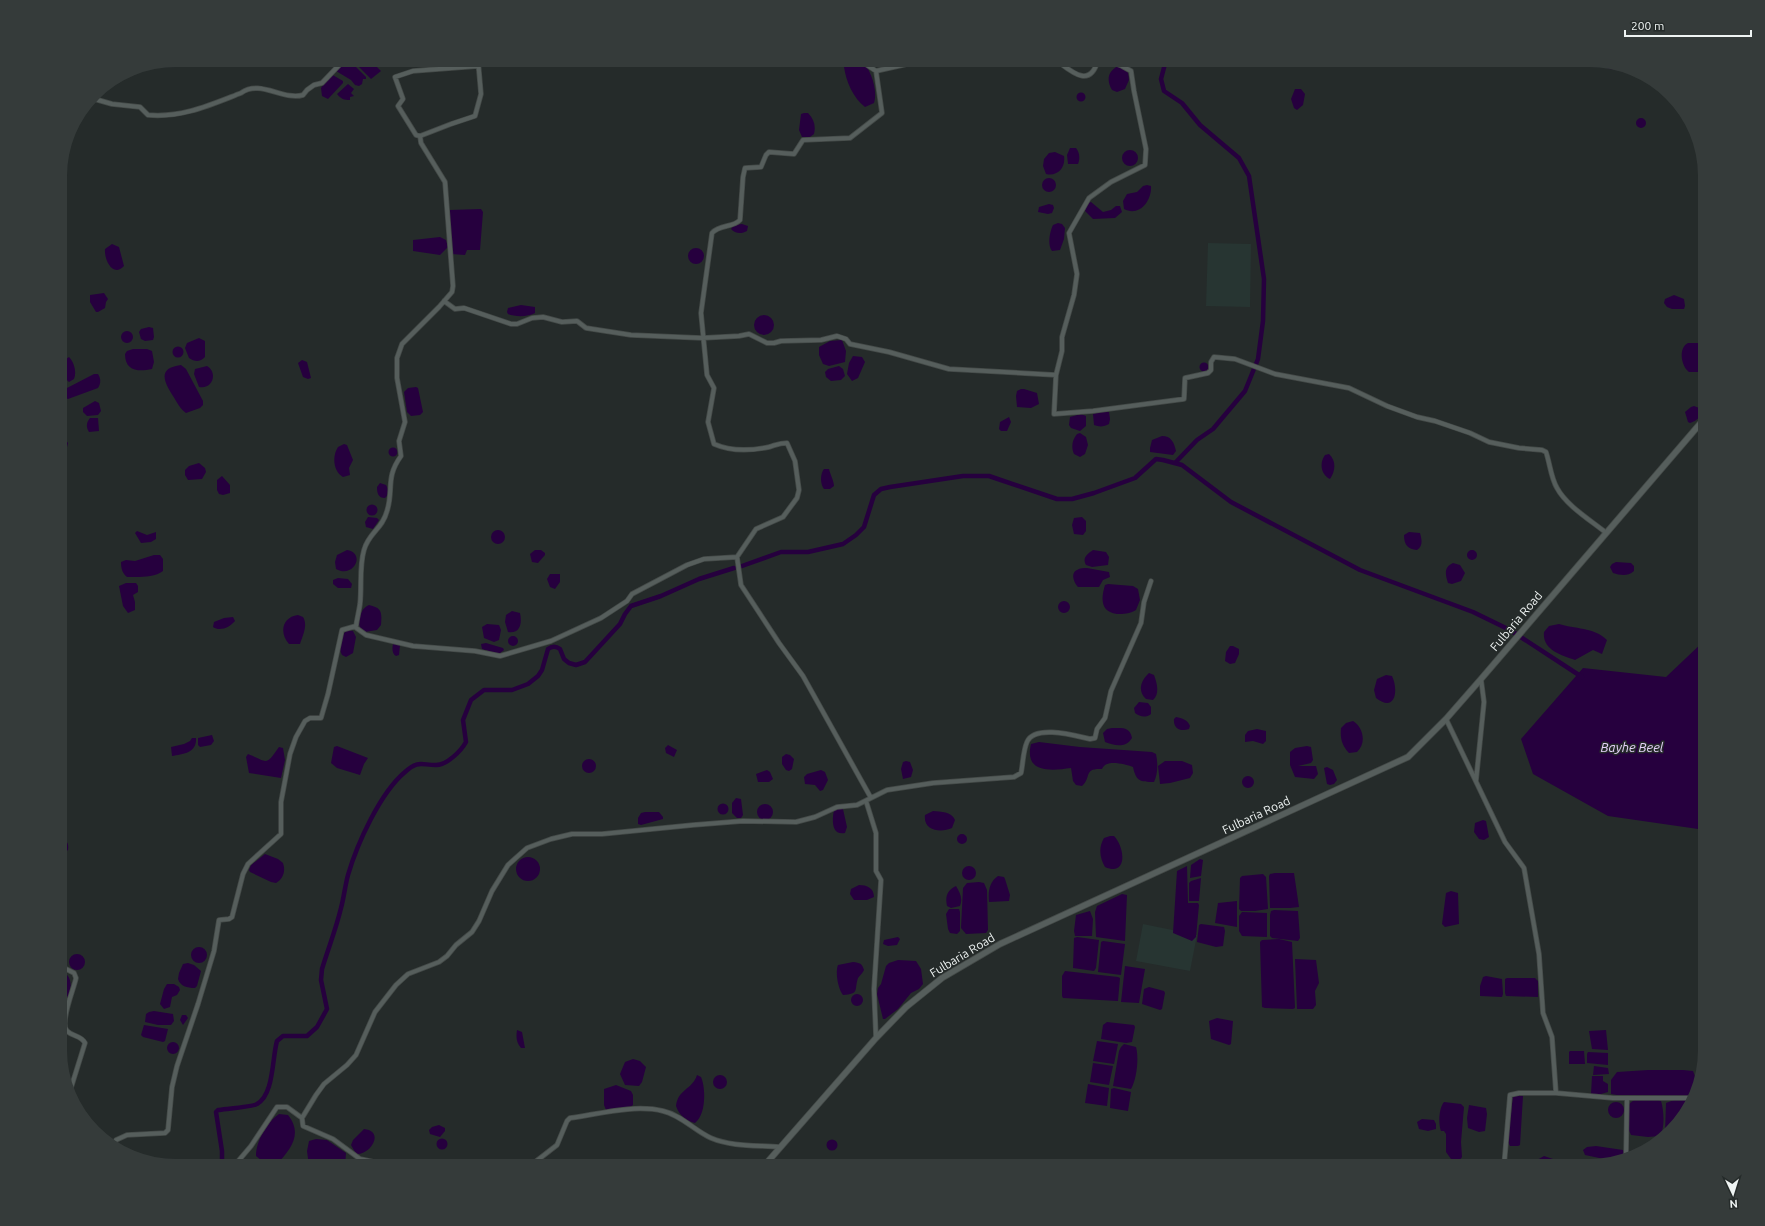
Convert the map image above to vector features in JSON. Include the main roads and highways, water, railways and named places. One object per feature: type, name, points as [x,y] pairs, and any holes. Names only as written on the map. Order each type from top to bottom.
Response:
[{"type":"main road","name":"Fulbaria Road","points":[[770,1159],[876,1038],[924,992],[942,978],[1000,944],[1408,757],[1446,719],[1605,532],[1698,426]]},
{"type":"water","points":[[340,67],[356,67],[366,77],[366,79],[363,79],[362,84],[359,86],[355,85],[351,80],[336,71]]},
{"type":"water","points":[[359,67],[377,67],[381,71],[371,79]]},
{"type":"water","points":[[844,67],[867,67],[873,80],[875,92],[874,103],[865,107],[857,99],[848,83]]},
{"type":"water","points":[[1120,67],[1128,71],[1129,80],[1125,89],[1117,92],[1112,90],[1109,83],[1110,73],[1115,68]]},
{"type":"water","points":[[331,74],[343,81],[343,83],[328,99],[322,96],[321,88]]},
{"type":"water","points":[[348,84],[354,89],[351,93],[354,96],[350,97],[350,100],[346,100],[337,94]]},
{"type":"water","points":[[1295,89],[1301,89],[1305,94],[1303,105],[1297,110],[1294,108],[1291,99]]},
{"type":"water","points":[[1081,92],[1086,97],[1081,102],[1076,97]]},
{"type":"water","points":[[808,113],[814,123],[814,134],[810,137],[802,137],[799,130],[801,114]]},
{"type":"water","points":[[1641,118],[1646,123],[1641,128],[1636,123]]},
{"type":"water","points":[[1070,148],[1076,148],[1078,152],[1078,164],[1068,164],[1067,155]]},
{"type":"water","points":[[1127,150],[1133,150],[1138,155],[1136,164],[1133,166],[1127,166],[1122,161],[1122,155]]},
{"type":"water","points":[[1055,152],[1064,156],[1064,164],[1057,173],[1050,175],[1046,174],[1043,166],[1044,159],[1049,153]]},
{"type":"water","points":[[1046,178],[1052,178],[1056,182],[1056,188],[1052,192],[1046,192],[1042,188],[1042,182]]},
{"type":"water","points":[[1143,186],[1151,186],[1151,192],[1144,206],[1135,211],[1124,209],[1123,201],[1127,194],[1137,192]]},
{"type":"water","points":[[1091,202],[1103,212],[1111,210],[1116,206],[1120,206],[1122,212],[1115,218],[1093,219],[1085,211],[1088,203]]},
{"type":"water","points":[[1049,204],[1053,205],[1054,208],[1052,213],[1048,214],[1038,212],[1039,207]]},
{"type":"water","points":[[481,209],[483,212],[480,250],[467,250],[465,255],[451,254],[449,210]]},
{"type":"water","points":[[1058,223],[1062,224],[1065,228],[1064,239],[1060,250],[1052,251],[1049,242],[1050,234],[1053,225]]},
{"type":"water","points":[[742,224],[748,226],[747,231],[743,233],[734,232],[731,229],[734,225]]},
{"type":"water","points":[[440,237],[446,240],[448,247],[440,255],[413,251],[413,240]]},
{"type":"water","points":[[112,244],[119,247],[124,266],[116,270],[110,266],[105,253],[105,249]]},
{"type":"water","points":[[696,248],[702,250],[704,256],[702,262],[696,264],[690,262],[688,256],[690,250]]},
{"type":"water","points":[[104,293],[108,299],[105,308],[96,312],[90,302],[90,295]]},
{"type":"water","points":[[1674,295],[1684,299],[1684,309],[1672,309],[1667,307],[1664,303],[1665,299]]},
{"type":"water","points":[[521,305],[535,307],[535,313],[522,316],[508,314],[508,308]]},
{"type":"water","points":[[764,315],[771,318],[774,325],[771,332],[764,335],[757,332],[754,325],[757,318]]},
{"type":"water","points":[[149,327],[153,328],[154,337],[153,340],[145,341],[141,339],[139,332],[141,329]]},
{"type":"water","points":[[125,331],[129,331],[133,337],[129,343],[125,343],[121,339],[121,335]]},
{"type":"water","points":[[199,338],[205,341],[205,357],[199,361],[195,361],[189,358],[185,348],[187,343]]},
{"type":"water","points":[[842,340],[846,351],[845,362],[829,366],[823,364],[819,355],[819,347],[830,341]]},
{"type":"water","points":[[1688,343],[1698,343],[1698,372],[1689,372],[1684,366],[1682,353],[1685,345]]},
{"type":"water","points":[[178,346],[182,348],[184,352],[182,356],[178,358],[174,356],[172,352],[174,348]]},
{"type":"water","points":[[133,349],[147,349],[152,351],[154,362],[152,369],[137,370],[133,369],[127,364],[125,354],[127,351]]},
{"type":"water","points":[[853,356],[862,357],[865,362],[858,378],[852,381],[847,374],[849,363]]},
{"type":"water","points":[[69,357],[71,359],[75,370],[74,379],[69,382],[67,380],[67,358]]},
{"type":"water","points":[[302,360],[307,362],[311,378],[308,379],[303,377],[298,363]]},
{"type":"water","points":[[1204,362],[1209,367],[1204,372],[1199,367]]},
{"type":"water","points":[[181,365],[186,369],[203,401],[203,405],[200,408],[186,413],[177,403],[165,380],[166,372],[169,369]]},
{"type":"water","points":[[207,366],[212,372],[213,376],[211,383],[208,386],[199,387],[194,374],[195,369]]},
{"type":"water","points":[[839,366],[843,369],[845,376],[841,380],[831,381],[826,377],[825,372],[828,369]]},
{"type":"water","points":[[94,374],[98,374],[100,378],[98,388],[68,399],[67,388]]},
{"type":"water","points":[[408,388],[418,388],[423,412],[420,415],[411,416],[407,412],[404,392]]},
{"type":"water","points":[[1021,389],[1037,393],[1039,404],[1031,408],[1017,407],[1017,391]]},
{"type":"water","points":[[95,401],[99,403],[101,411],[98,415],[87,416],[83,412],[83,408]]},
{"type":"water","points":[[1694,406],[1698,408],[1698,419],[1690,423],[1688,422],[1685,412]]},
{"type":"water","points":[[1109,412],[1109,424],[1105,426],[1094,425],[1093,414]]},
{"type":"water","points":[[1081,414],[1086,416],[1086,426],[1080,431],[1071,428],[1069,425],[1070,417]]},
{"type":"water","points":[[1009,417],[1011,422],[1007,431],[1001,431],[999,429],[1000,422]]},
{"type":"water","points":[[90,418],[98,418],[99,431],[89,432],[87,425]]},
{"type":"water","points":[[1080,433],[1086,437],[1088,445],[1085,454],[1080,457],[1074,454],[1072,446],[1075,436]]},
{"type":"water","points":[[1162,436],[1170,438],[1173,442],[1176,451],[1173,455],[1150,452],[1152,440]]},
{"type":"water","points":[[344,444],[347,445],[353,460],[349,468],[350,475],[343,477],[335,467],[334,459],[338,447]]},
{"type":"water","points":[[393,447],[398,452],[393,457],[388,452]]},
{"type":"water","points":[[1329,454],[1334,463],[1333,473],[1330,479],[1325,475],[1322,468],[1323,458],[1325,455]]},
{"type":"water","points":[[199,463],[205,468],[206,472],[202,479],[188,480],[185,475],[185,470],[189,466]]},
{"type":"water","points":[[824,469],[829,469],[833,482],[834,486],[830,489],[824,489],[821,482],[821,476]]},
{"type":"water","points":[[222,476],[230,485],[230,493],[223,495],[219,494],[217,490],[217,480]]},
{"type":"water","points":[[380,483],[386,485],[388,489],[388,493],[385,498],[379,496],[378,493],[377,487]]},
{"type":"water","points":[[370,505],[374,505],[376,506],[376,514],[370,515],[367,512],[367,508]]},
{"type":"water","points":[[368,517],[377,518],[379,520],[373,529],[366,527],[365,522]]},
{"type":"water","points":[[1082,517],[1086,521],[1086,531],[1083,535],[1074,534],[1072,525],[1074,518]]},
{"type":"water","points":[[498,530],[503,532],[505,537],[503,542],[498,544],[493,542],[491,537],[493,532]]},
{"type":"water","points":[[137,531],[147,535],[156,532],[156,539],[151,542],[141,543],[135,533]]},
{"type":"water","points":[[1409,532],[1420,533],[1422,543],[1417,550],[1411,549],[1406,544],[1404,535]]},
{"type":"water","points":[[347,550],[353,552],[356,556],[357,560],[355,564],[348,571],[336,569],[335,562],[337,555]]},
{"type":"water","points":[[535,550],[541,550],[545,553],[538,563],[532,562],[530,554]]},
{"type":"water","points":[[1093,550],[1106,552],[1109,557],[1108,565],[1092,567],[1086,565],[1085,558]]},
{"type":"water","points":[[1470,550],[1474,550],[1476,551],[1476,559],[1470,560],[1467,557],[1467,553]]},
{"type":"water","points":[[154,555],[160,555],[163,559],[163,571],[146,577],[127,577],[123,572],[121,562],[126,560],[135,561]]},
{"type":"water","points":[[1616,562],[1631,563],[1634,566],[1634,571],[1626,575],[1613,573],[1610,567]]},
{"type":"water","points":[[1453,563],[1460,565],[1465,573],[1461,581],[1452,584],[1448,583],[1446,571]]},
{"type":"water","points":[[1087,568],[1109,572],[1110,577],[1103,580],[1099,587],[1078,587],[1074,581],[1074,573],[1078,569]]},
{"type":"water","points":[[550,574],[560,574],[560,582],[555,589],[550,587],[547,579]]},
{"type":"water","points":[[338,578],[348,579],[352,584],[351,588],[338,588],[333,584],[333,580]]},
{"type":"water","points":[[126,583],[136,583],[138,586],[138,592],[133,595],[135,610],[128,613],[123,606],[119,586]]},
{"type":"water","points":[[1105,585],[1133,586],[1138,589],[1140,600],[1136,610],[1129,613],[1117,614],[1111,613],[1107,610],[1103,604],[1103,595]]},
{"type":"water","points":[[1066,601],[1069,602],[1069,612],[1062,613],[1059,612],[1058,605],[1059,602]]},
{"type":"water","points":[[369,605],[379,609],[381,614],[381,625],[377,630],[365,632],[360,628],[359,621],[362,612]]},
{"type":"water","points":[[512,611],[520,613],[521,623],[520,627],[516,631],[508,632],[505,622],[506,615]]},
{"type":"water","points":[[298,615],[303,617],[305,623],[304,634],[300,644],[289,644],[283,631],[285,622],[293,616]]},
{"type":"water","points":[[233,617],[235,621],[228,627],[219,629],[213,627],[214,622],[224,618]]},
{"type":"water","points":[[487,624],[499,625],[501,630],[499,640],[494,642],[484,638],[482,627]]},
{"type":"water","points":[[1559,624],[1590,631],[1602,636],[1607,640],[1602,654],[1593,650],[1575,660],[1554,651],[1546,643],[1544,632],[1549,626]]},
{"type":"water","points":[[348,630],[353,631],[356,637],[353,653],[346,657],[342,655],[340,645],[343,635]]},
{"type":"water","points":[[513,636],[518,641],[513,646],[508,641]]},
{"type":"water","points":[[395,643],[400,645],[399,655],[396,656],[392,649],[393,644]]},
{"type":"water","points":[[486,643],[503,648],[504,650],[499,654],[482,649],[481,644]]},
{"type":"water","points":[[1230,646],[1239,649],[1239,654],[1235,663],[1230,664],[1225,661],[1226,652]]},
{"type":"water","name":"Bayhe Beel","points":[[1698,647],[1698,829],[1608,816],[1533,774],[1521,739],[1583,668],[1666,677]]},
{"type":"water","points":[[1149,673],[1154,675],[1157,685],[1157,695],[1153,700],[1146,699],[1143,696],[1141,689],[1142,682]]},
{"type":"water","points":[[1386,675],[1392,676],[1395,688],[1394,698],[1388,703],[1382,702],[1376,698],[1374,690],[1377,679]]},
{"type":"water","points":[[1139,702],[1148,703],[1151,707],[1151,714],[1143,716],[1135,713],[1134,708]]},
{"type":"water","points":[[1176,717],[1186,721],[1190,726],[1189,729],[1180,730],[1176,727],[1174,719]]},
{"type":"water","points":[[1353,721],[1359,727],[1363,740],[1357,752],[1349,753],[1342,742],[1341,728],[1346,723]]},
{"type":"water","points":[[1125,728],[1129,731],[1132,738],[1123,745],[1105,742],[1103,733],[1107,729]]},
{"type":"water","points":[[1257,729],[1266,731],[1266,741],[1263,744],[1253,741],[1245,742],[1245,735],[1248,731]]},
{"type":"water","points":[[212,735],[214,741],[211,745],[200,747],[198,745],[198,738]]},
{"type":"water","points":[[192,738],[196,738],[196,743],[192,750],[172,756],[171,747],[184,744]]},
{"type":"water","points":[[1039,742],[1080,747],[1152,752],[1156,754],[1157,757],[1156,776],[1154,782],[1145,782],[1137,778],[1133,767],[1111,763],[1104,766],[1102,769],[1092,770],[1082,786],[1076,785],[1073,781],[1071,768],[1055,770],[1040,768],[1035,765],[1031,760],[1031,744]]},
{"type":"water","points":[[668,745],[677,750],[674,757],[666,753],[665,748]]},
{"type":"water","points":[[337,746],[368,758],[360,775],[337,768],[331,763],[334,747]]},
{"type":"water","points":[[1307,746],[1311,747],[1313,760],[1311,763],[1298,766],[1316,766],[1318,774],[1314,779],[1295,777],[1290,765],[1290,752],[1295,748]]},
{"type":"water","points":[[279,747],[283,748],[285,760],[281,778],[249,773],[246,757],[248,754],[266,761],[271,758]]},
{"type":"water","points":[[786,754],[790,755],[794,759],[792,769],[789,771],[786,770],[782,764],[782,757]]},
{"type":"water","points":[[589,759],[594,761],[596,766],[594,771],[589,773],[584,771],[582,766],[584,761]]},
{"type":"water","points":[[1165,761],[1182,761],[1192,765],[1193,773],[1190,778],[1160,784],[1158,766]]},
{"type":"water","points":[[903,762],[910,762],[913,770],[911,777],[903,779],[901,769]]},
{"type":"water","points":[[1327,767],[1333,770],[1337,780],[1334,784],[1327,784],[1324,768]]},
{"type":"water","points":[[767,770],[770,772],[773,779],[769,782],[758,782],[756,774]]},
{"type":"water","points":[[821,770],[825,772],[828,780],[823,790],[820,791],[815,785],[805,784],[804,777],[807,774]]},
{"type":"water","points":[[1246,776],[1250,776],[1254,782],[1250,788],[1246,788],[1242,784],[1242,780]]},
{"type":"water","points":[[736,798],[741,799],[743,815],[741,818],[737,818],[732,813],[732,803]]},
{"type":"water","points":[[723,803],[727,805],[729,809],[727,813],[723,815],[719,813],[717,809],[719,805]]},
{"type":"water","points":[[765,804],[771,806],[773,812],[771,818],[765,820],[759,818],[757,812],[759,806]]},
{"type":"water","points":[[840,808],[843,809],[847,827],[845,833],[837,832],[833,822],[834,810]]},
{"type":"water","points":[[933,811],[946,812],[951,815],[955,820],[952,828],[948,830],[938,830],[930,827],[925,820],[925,815]]},
{"type":"water","points":[[659,812],[663,819],[641,825],[638,824],[638,818],[641,813]]},
{"type":"water","points":[[1483,820],[1486,821],[1489,837],[1484,840],[1479,839],[1474,832],[1475,823]]},
{"type":"water","points":[[960,834],[964,834],[966,835],[966,843],[960,844],[957,841],[957,837]]},
{"type":"water","points":[[1114,836],[1118,841],[1122,853],[1121,864],[1118,868],[1112,869],[1105,867],[1100,853],[1104,838]]},
{"type":"water","points":[[265,854],[278,859],[283,863],[283,874],[276,883],[250,872],[249,870],[251,865]]},
{"type":"water","points":[[528,857],[537,860],[540,869],[537,878],[528,881],[519,878],[516,869],[519,860]]},
{"type":"water","points":[[1200,859],[1203,860],[1201,876],[1190,878],[1191,865]]},
{"type":"water","points":[[969,866],[974,868],[976,873],[974,878],[969,880],[964,878],[962,873],[964,868]]},
{"type":"water","points":[[1187,866],[1188,903],[1198,903],[1199,905],[1196,937],[1192,941],[1173,933],[1177,871]]},
{"type":"water","points":[[1294,873],[1299,907],[1270,908],[1269,876],[1270,874]]},
{"type":"water","points":[[1263,874],[1266,877],[1268,909],[1241,911],[1239,909],[1240,878],[1242,876]]},
{"type":"water","points":[[998,876],[1004,877],[1005,879],[1010,895],[1009,901],[989,902],[990,888],[995,878]]},
{"type":"water","points":[[1201,878],[1199,901],[1189,901],[1189,883]]},
{"type":"water","points":[[967,883],[984,883],[987,890],[988,930],[986,933],[966,934],[961,928],[963,888]]},
{"type":"water","points":[[859,885],[870,888],[873,891],[874,897],[867,900],[854,900],[850,894],[851,889]]},
{"type":"water","points":[[956,886],[961,896],[961,903],[960,906],[951,908],[947,906],[946,900],[949,892]]},
{"type":"water","points":[[1451,891],[1458,893],[1459,924],[1445,927],[1442,924],[1446,893]]},
{"type":"water","points":[[1122,894],[1127,895],[1125,941],[1096,937],[1095,912],[1097,906]]},
{"type":"water","points":[[1237,901],[1237,927],[1215,923],[1218,903]]},
{"type":"water","points":[[949,909],[959,909],[960,912],[960,931],[957,934],[950,933],[948,929],[946,914]]},
{"type":"water","points":[[1090,911],[1093,919],[1092,936],[1075,936],[1074,931],[1076,915]]},
{"type":"water","points":[[1271,911],[1298,911],[1300,938],[1298,941],[1272,938],[1270,936],[1270,915]]},
{"type":"water","points":[[1242,912],[1267,913],[1267,937],[1242,936],[1239,931],[1239,916]]},
{"type":"water","points":[[1199,925],[1224,927],[1225,931],[1223,946],[1216,947],[1197,942]]},
{"type":"water","points":[[898,937],[900,939],[897,945],[888,946],[883,944],[884,940]]},
{"type":"water","points":[[1077,937],[1099,940],[1096,968],[1094,971],[1073,968],[1074,938]]},
{"type":"water","points":[[1279,939],[1292,942],[1295,1008],[1293,1009],[1262,1007],[1260,942],[1262,940]]},
{"type":"water","points":[[1101,942],[1125,944],[1121,975],[1098,972]]},
{"type":"water","points":[[199,947],[205,949],[207,955],[205,961],[199,963],[193,961],[191,955],[193,949]]},
{"type":"water","points":[[77,954],[83,956],[85,962],[83,968],[77,970],[71,968],[69,962],[71,956]]},
{"type":"water","points":[[1295,959],[1316,960],[1319,983],[1315,991],[1316,1005],[1313,1009],[1297,1009]]},
{"type":"water","points":[[898,960],[916,961],[921,969],[923,984],[919,989],[911,993],[898,1009],[883,1019],[877,994],[878,988],[881,984],[886,966],[889,963]]},
{"type":"water","points":[[853,962],[860,964],[864,970],[858,978],[855,991],[852,994],[843,995],[838,980],[837,968],[838,965]]},
{"type":"water","points":[[188,963],[194,965],[201,971],[197,986],[195,988],[184,986],[178,979],[183,964]]},
{"type":"water","points":[[1125,966],[1145,969],[1139,1003],[1121,1002]]},
{"type":"water","points":[[1065,971],[1120,978],[1118,1001],[1063,998],[1062,976]]},
{"type":"water","points":[[67,975],[71,985],[67,999]]},
{"type":"water","points":[[1486,976],[1502,979],[1502,997],[1480,996],[1480,986],[1483,977]]},
{"type":"water","points":[[1535,978],[1538,981],[1538,997],[1506,996],[1505,979]]},
{"type":"water","points":[[167,984],[174,984],[179,987],[180,990],[177,995],[172,997],[170,1007],[164,1009],[160,1004]]},
{"type":"water","points":[[1149,987],[1164,991],[1165,993],[1162,1009],[1160,1010],[1142,1004],[1144,989]]},
{"type":"water","points":[[857,994],[861,996],[863,1000],[861,1004],[857,1006],[853,1004],[851,1000],[853,996]]},
{"type":"water","points":[[154,1011],[173,1014],[174,1021],[171,1025],[158,1025],[145,1022],[146,1014]]},
{"type":"water","points":[[182,1015],[186,1015],[188,1018],[183,1025],[180,1020]]},
{"type":"water","points":[[1217,1018],[1233,1021],[1231,1044],[1229,1045],[1211,1039],[1209,1021]]},
{"type":"water","points":[[1107,1022],[1134,1025],[1135,1027],[1132,1042],[1126,1043],[1101,1039],[1103,1025]]},
{"type":"water","points":[[144,1025],[168,1029],[165,1041],[163,1042],[143,1037],[141,1035]]},
{"type":"water","points":[[517,1030],[522,1032],[525,1048],[521,1048],[517,1042]]},
{"type":"water","points":[[1606,1030],[1608,1050],[1592,1049],[1589,1031]]},
{"type":"water","points":[[1097,1041],[1118,1044],[1114,1064],[1093,1061]]},
{"type":"water","points":[[173,1042],[177,1044],[179,1048],[177,1052],[173,1054],[169,1052],[167,1048],[169,1044]]},
{"type":"water","points":[[1124,1044],[1136,1047],[1137,1051],[1136,1074],[1131,1089],[1113,1086],[1119,1051]]},
{"type":"water","points":[[1570,1051],[1584,1051],[1585,1064],[1569,1064]]},
{"type":"water","points":[[1588,1052],[1608,1053],[1608,1065],[1587,1063]]},
{"type":"water","points":[[633,1059],[640,1061],[646,1067],[642,1082],[639,1086],[625,1085],[620,1074],[625,1062]]},
{"type":"water","points":[[1093,1063],[1113,1066],[1109,1085],[1090,1082]]},
{"type":"water","points":[[1594,1066],[1608,1068],[1609,1074],[1593,1075]]},
{"type":"water","points":[[1683,1070],[1693,1071],[1695,1075],[1688,1096],[1617,1095],[1611,1094],[1611,1080],[1617,1072]]},
{"type":"water","points":[[697,1075],[701,1077],[703,1082],[704,1101],[699,1119],[695,1123],[683,1117],[676,1106],[679,1096],[692,1084]]},
{"type":"water","points":[[720,1075],[725,1077],[727,1082],[725,1087],[720,1089],[715,1087],[713,1082],[715,1077]]},
{"type":"water","points":[[1592,1076],[1603,1076],[1603,1081],[1608,1084],[1608,1092],[1591,1094]]},
{"type":"water","points":[[1088,1084],[1109,1088],[1107,1106],[1085,1103]]},
{"type":"water","points":[[616,1085],[631,1091],[633,1095],[633,1105],[630,1107],[606,1110],[604,1105],[604,1089]]},
{"type":"water","points":[[1114,1088],[1131,1092],[1128,1111],[1110,1108],[1111,1089]]},
{"type":"water","points":[[1513,1095],[1523,1096],[1520,1145],[1518,1146],[1510,1146],[1508,1142]]},
{"type":"water","points":[[1634,1100],[1661,1101],[1664,1119],[1663,1130],[1654,1136],[1631,1135],[1628,1124],[1629,1104]]},
{"type":"water","points":[[1674,1100],[1685,1100],[1680,1110],[1665,1128],[1666,1103]]},
{"type":"water","points":[[1444,1102],[1461,1104],[1464,1107],[1461,1142],[1462,1157],[1460,1159],[1451,1159],[1446,1152],[1446,1134],[1444,1131],[1441,1131],[1439,1120]]},
{"type":"water","points":[[1616,1102],[1622,1104],[1624,1110],[1622,1116],[1616,1118],[1610,1116],[1608,1110],[1610,1104]]},
{"type":"water","points":[[1469,1105],[1486,1108],[1487,1114],[1485,1131],[1479,1132],[1468,1128],[1467,1118]]},
{"type":"water","points":[[279,1114],[288,1115],[292,1122],[295,1129],[295,1135],[291,1147],[282,1159],[260,1159],[256,1156],[256,1150],[260,1138],[266,1127]]},
{"type":"water","points":[[1422,1119],[1434,1120],[1436,1129],[1428,1131],[1419,1129],[1417,1122]]},
{"type":"water","points":[[439,1125],[445,1128],[445,1131],[440,1137],[430,1134],[429,1130],[432,1127]]},
{"type":"water","points":[[364,1129],[374,1134],[374,1143],[367,1151],[356,1154],[351,1145],[353,1140]]},
{"type":"water","points":[[316,1139],[327,1140],[346,1153],[346,1159],[308,1159],[307,1151],[309,1141]]},
{"type":"water","points":[[440,1139],[444,1139],[446,1140],[446,1148],[440,1149],[437,1146],[437,1142]]},
{"type":"water","points":[[832,1139],[836,1141],[838,1145],[836,1149],[832,1151],[828,1149],[826,1145],[828,1141]]},
{"type":"water","points":[[1596,1146],[1623,1150],[1624,1153],[1600,1158],[1585,1155],[1583,1150],[1587,1147]]},
{"type":"water","points":[[1544,1156],[1553,1159],[1539,1159]]},
{"type":"waterway","points":[[1164,67],[1161,79],[1164,91],[1182,103],[1200,125],[1239,158],[1249,176],[1264,279],[1263,321],[1258,359],[1245,391],[1213,429],[1197,440],[1175,463]]},
{"type":"waterway","points":[[742,566],[781,552],[808,552],[843,544],[864,527],[874,495],[881,489],[963,476],[989,476],[1057,499],[1072,499],[1094,493],[1135,478],[1156,459],[1182,465],[1231,502],[1360,570],[1473,612],[1510,630],[1582,677]]},
{"type":"waterway","points":[[222,1159],[216,1112],[218,1110],[254,1105],[263,1099],[267,1093],[272,1076],[277,1041],[283,1036],[307,1036],[317,1027],[327,1009],[321,980],[322,969],[339,916],[348,875],[357,849],[370,820],[396,781],[413,766],[420,764],[436,765],[445,763],[453,757],[466,742],[463,720],[471,700],[484,690],[512,690],[528,684],[538,676],[542,670],[548,649],[557,647],[560,649],[564,659],[569,663],[576,665],[585,662],[620,624],[631,606],[661,596],[699,579],[734,568]]}]
